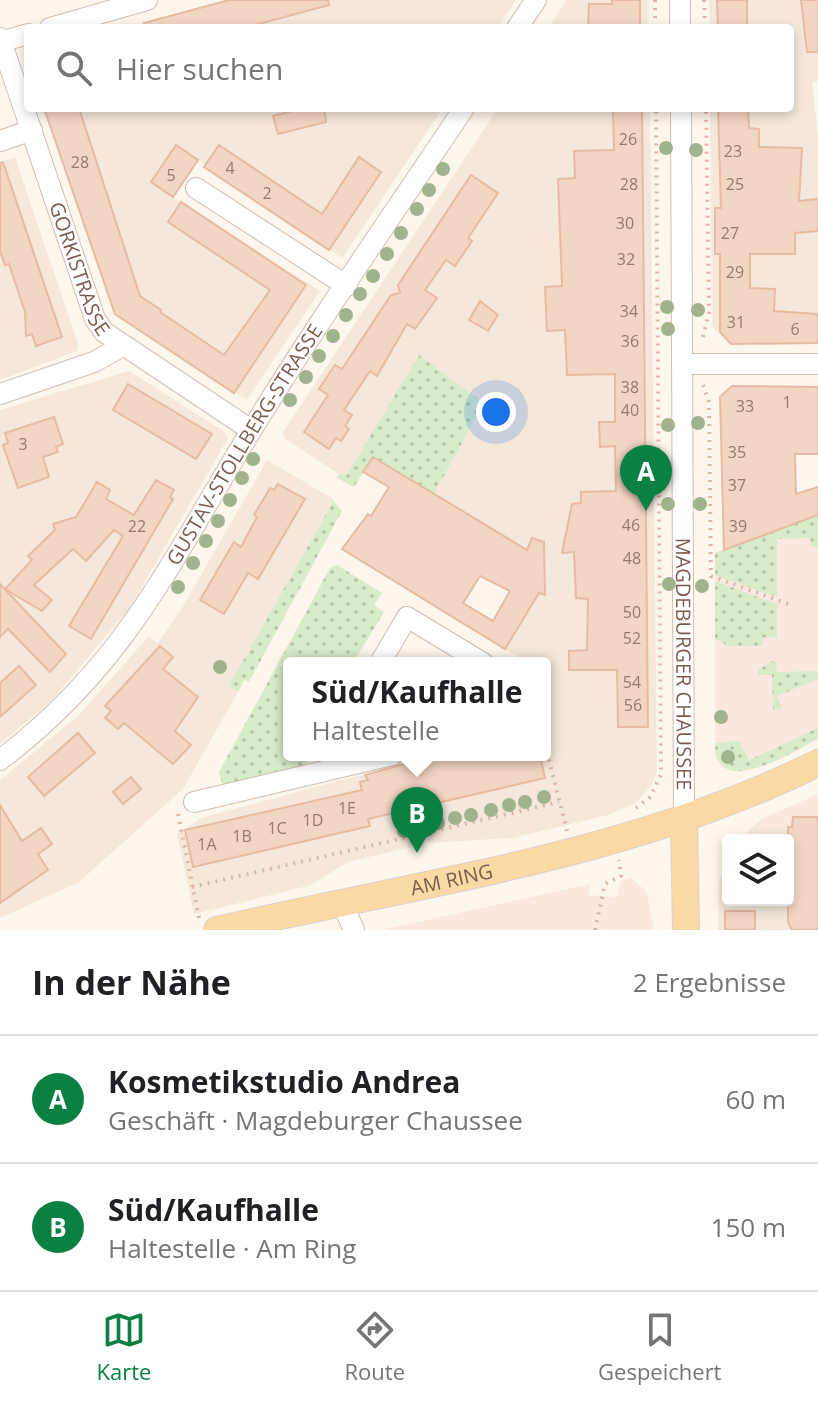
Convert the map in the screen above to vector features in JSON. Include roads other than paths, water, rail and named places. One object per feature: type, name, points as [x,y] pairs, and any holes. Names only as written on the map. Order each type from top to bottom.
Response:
[{"type":"main road","name":"AM RING","points":[[217,930],[617,841],[752,795],[818,763]]},
{"type":"main road","name":"MAGDEBURGER CHAUSSEE","points":[[684,819],[686,930]]},
{"type":"street","points":[[64,24],[147,0]]},
{"type":"street","points":[[520,24],[536,0]]},
{"type":"street","points":[[680,0],[680,24]]},
{"type":"street","points":[[1,40],[24,35]]},
{"type":"street","name":"GORKISTRASSE","points":[[1,40],[24,107]]},
{"type":"street","name":"GORKISTRASSE","points":[[26,112],[95,319],[121,347],[251,430]]},
{"type":"street","name":"GUSTAV-STOLLBERG-STRASSE","points":[[0,760],[79,691],[131,629],[178,557],[251,430],[461,112]]},
{"type":"street","name":"MAGDEBURGER CHAUSSEE","points":[[681,112],[684,819]]},
{"type":"street","points":[[0,141],[32,130]]},
{"type":"street","points":[[196,188],[347,286]]},
{"type":"street","points":[[0,394],[94,362],[121,347]]},
{"type":"street","points":[[682,364],[818,364]]},
{"type":"street","points":[[384,657],[407,617],[473,657]]},
{"type":"street","points":[[306,774],[316,761]]},
{"type":"street","points":[[186,808],[365,761]]},
{"type":"street","points":[[341,901],[354,930]]},
{"type":"place","name":"Kosmetikstudio Andrea","points":[[646,511]]},
{"type":"place","name":"Süd/Kaufhalle","points":[[417,853]]}]
